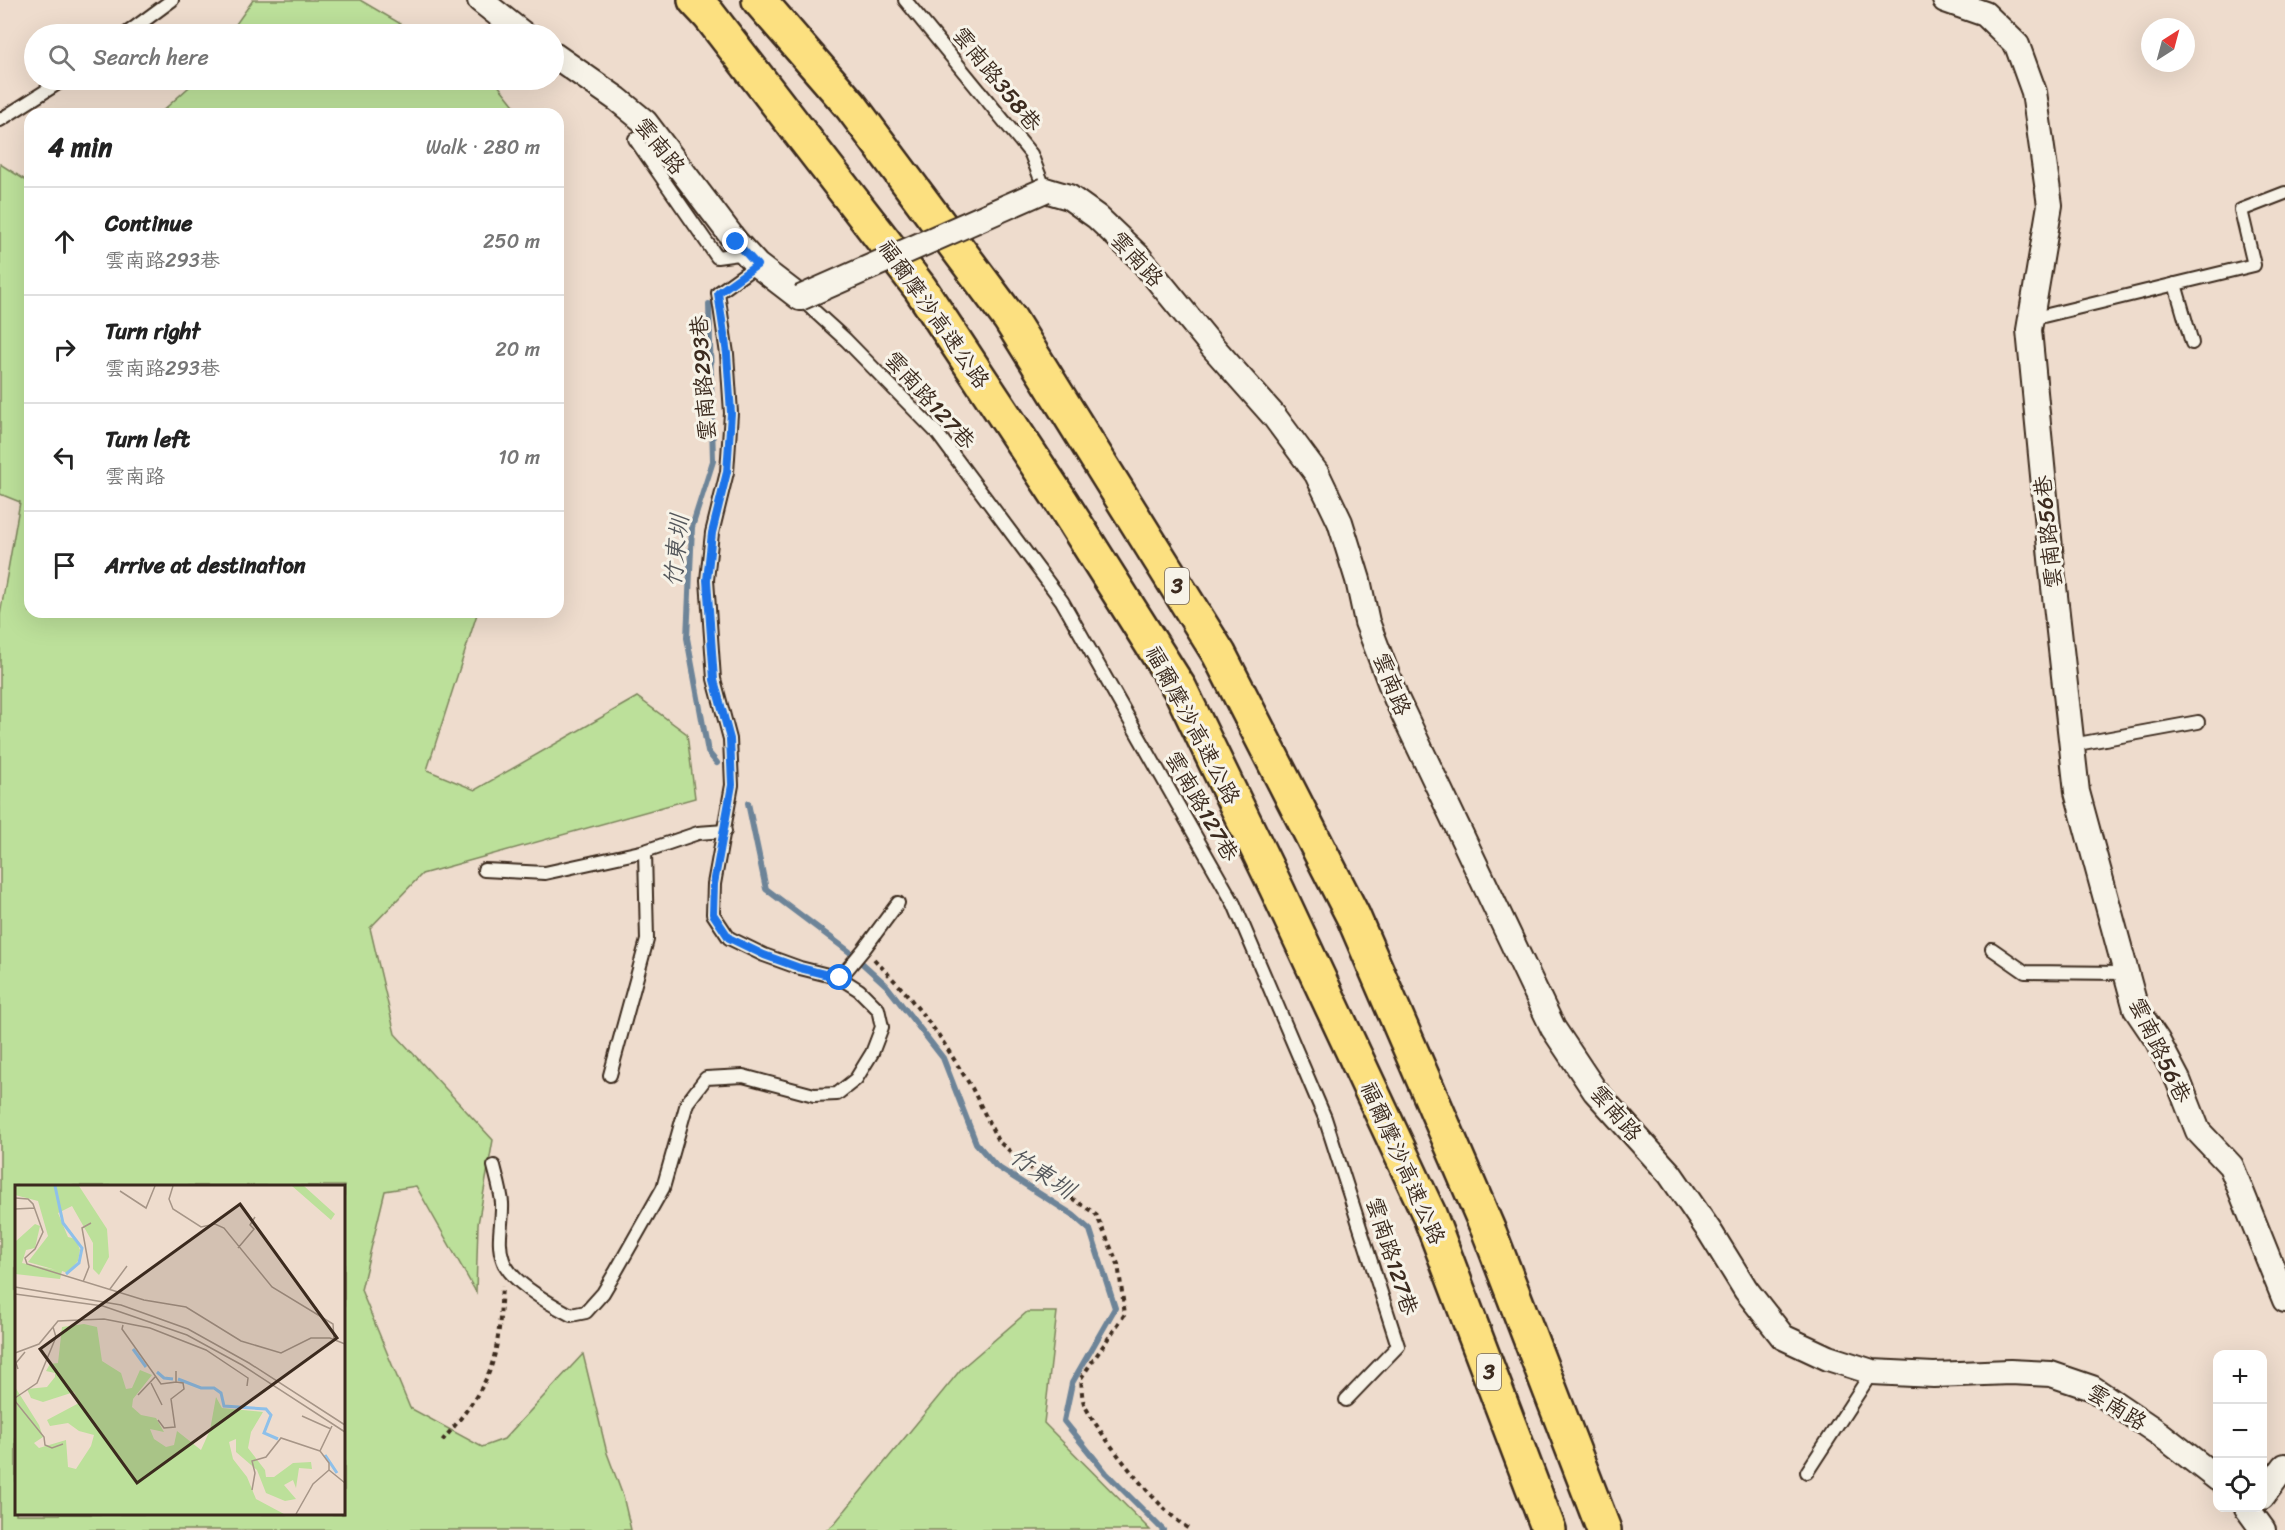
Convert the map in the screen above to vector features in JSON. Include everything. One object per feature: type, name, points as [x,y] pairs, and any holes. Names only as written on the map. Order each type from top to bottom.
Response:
[{"type":"highway","name":"福爾摩沙高速公路","points":[[695,0],[920,288],[1061,501],[1180,689],[1276,887],[1429,1214],[1549,1530]]},
{"type":"highway","name":"3","points":[[759,0],[851,106],[1010,319],[1220,654],[1353,916],[1490,1234],[1604,1530]]},
{"type":"street","points":[[480,0],[510,24]]},
{"type":"street","name":"雲南路56巷","points":[[1945,0],[1985,14],[2017,45],[2034,92],[2050,205],[2029,330],[2077,792],[2136,1009],[2178,1080],[2198,1131],[2231,1166],[2285,1300]]},
{"type":"street","name":"雲南路","points":[[564,62],[617,99],[645,122],[751,259],[800,298]]},
{"type":"street","points":[[800,298],[1045,190]]},
{"type":"street","name":"雲南路","points":[[1045,190],[1069,197],[1097,218],[1139,256],[1211,345],[1274,416],[1317,474],[1340,522],[1358,580],[1367,622],[1396,698],[1553,1028],[1595,1091],[1670,1174],[1746,1290],[1783,1337],[1828,1358],[1872,1372],[1934,1375],[2010,1372],[2051,1374],[2092,1388],[2160,1434],[2213,1476]]},
{"type":"street","points":[[2267,1494],[2285,1466]]},
{"type":"lane","points":[[140,24],[172,0]]},
{"type":"lane","name":"雲南路358巷","points":[[905,0],[1031,154],[1045,190]]},
{"type":"lane","points":[[0,120],[47,90]]},
{"type":"lane","points":[[635,139],[717,257],[751,259]]},
{"type":"lane","points":[[2031,319],[2254,265],[2241,210],[2285,193]]},
{"type":"lane","name":"雲南路293巷","points":[[503,1261],[519,1281],[548,1303],[572,1316],[586,1312],[603,1293],[663,1188],[687,1103],[706,1078],[743,1076],[814,1095],[837,1094],[856,1079],[872,1053],[882,1027],[878,1009],[859,990],[840,978],[764,955],[729,938],[713,914],[714,884],[732,785],[730,739],[714,680],[707,580],[712,533],[727,472],[731,413],[727,354],[718,293],[751,259]]},
{"type":"lane","points":[[2175,284],[2192,343]]},
{"type":"lane","name":"雲南路127巷","points":[[800,298],[846,340],[937,433],[1062,602],[1234,904],[1325,1118],[1398,1346],[1346,1400]]},
{"type":"lane","points":[[2072,745],[2198,722]]},
{"type":"lane","points":[[484,870],[545,873],[645,851],[698,833],[725,831]]},
{"type":"lane","points":[[610,1075],[647,939],[645,851]]},
{"type":"lane","points":[[840,978],[864,950],[898,903]]},
{"type":"lane","points":[[1992,949],[2025,972],[2125,973]]},
{"type":"lane","points":[[494,1166],[502,1203],[500,1238],[503,1261]]},
{"type":"lane","points":[[1807,1472],[1872,1372]]},
{"type":"path","points":[[864,950],[905,992],[938,1034],[972,1088],[998,1141],[1045,1181],[1096,1214],[1118,1264],[1125,1314],[1081,1378],[1084,1403],[1101,1431],[1152,1497],[1191,1530]]},
{"type":"path","points":[[442,1441],[469,1408],[487,1376],[498,1341],[503,1261]]},
{"type":"green space","points":[[253,0],[360,0],[401,24],[236,24]]},
{"type":"green space","points":[[186,90],[502,90],[516,108],[166,108]]},
{"type":"green space","points":[[0,164],[24,179],[24,618],[476,618],[427,770],[475,790],[637,697],[687,734],[695,798],[422,874],[370,928],[395,1034],[493,1140],[478,1224],[476,1292],[416,1186],[385,1191],[361,1290],[410,1408],[482,1447],[504,1439],[583,1354],[607,1453],[623,1496],[631,1530],[0,1530],[0,615],[20,502],[0,494]]},
{"type":"green space","points":[[1027,1312],[1057,1312],[1044,1423],[1150,1530],[826,1530],[834,1524],[962,1368]]},
{"type":"waterway","name":"竹東圳","points":[[709,304],[713,461],[692,527],[687,638],[708,752],[717,763]]},
{"type":"waterway","name":"竹東圳","points":[[748,803],[766,889],[851,953],[886,985],[943,1058],[976,1143],[996,1166],[1073,1215],[1090,1230],[1115,1308],[1072,1383],[1064,1421],[1106,1473],[1163,1530]]},
{"type":"route","points":[[736,242],[757,265],[718,293],[727,354],[731,413],[727,472],[712,533],[707,580],[714,680],[730,739],[732,785],[714,884],[713,914],[729,938],[764,955],[800,968],[840,978]]}]
